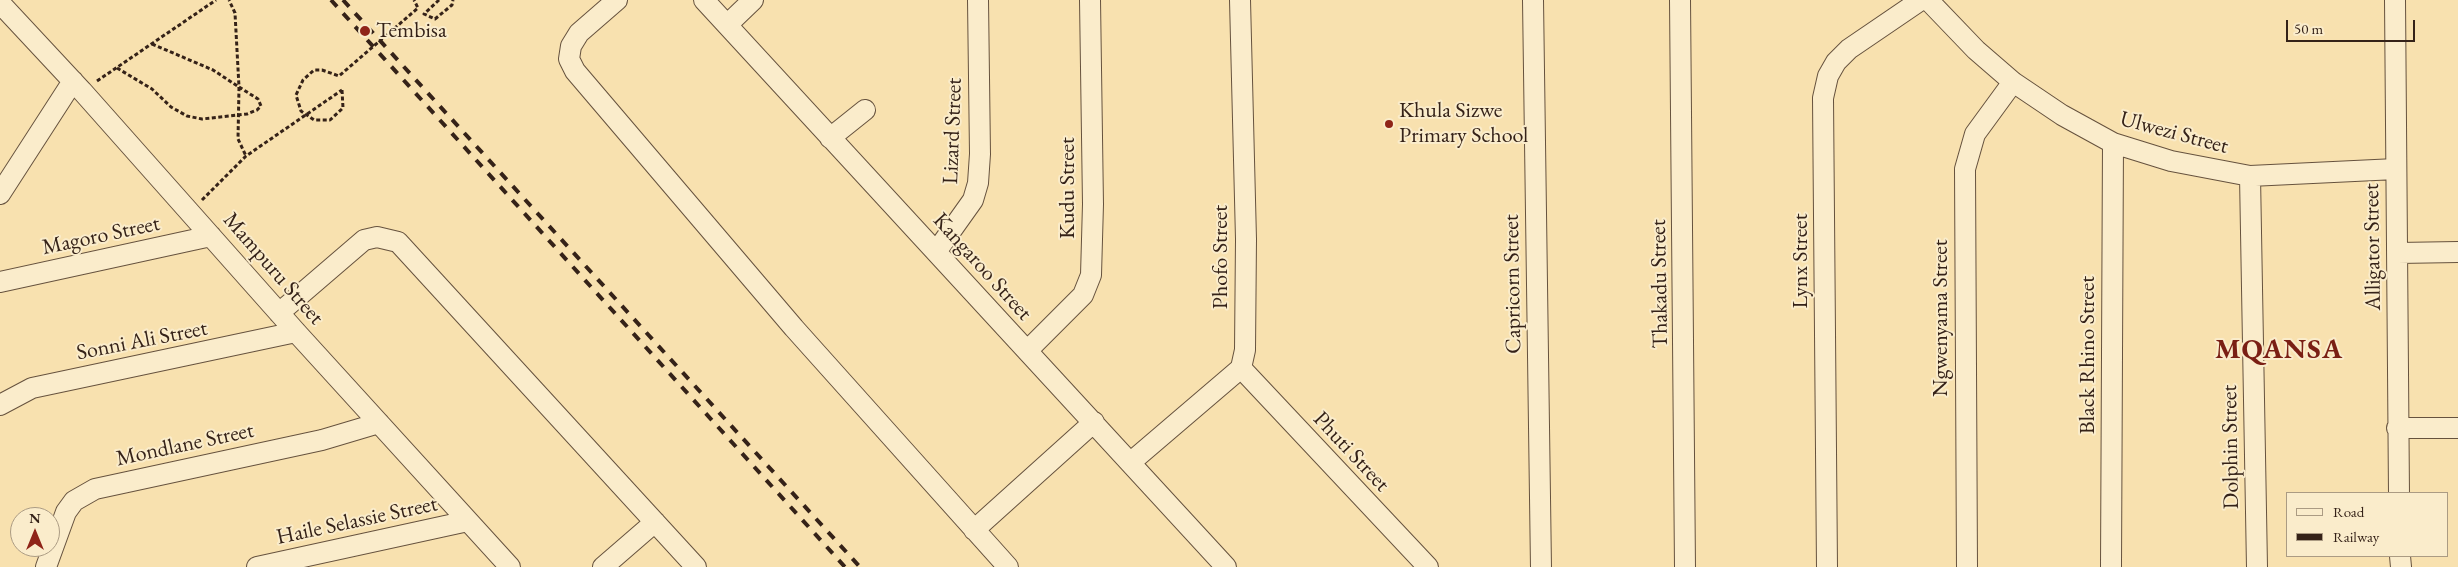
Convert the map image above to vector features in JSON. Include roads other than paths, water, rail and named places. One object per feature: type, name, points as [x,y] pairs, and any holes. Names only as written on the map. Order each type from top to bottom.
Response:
[{"type":"street","points":[[617,0],[579,33],[571,46],[569,59],[575,71],[794,328],[1008,567]]},
{"type":"street","name":"Kangaroo Street","points":[[704,0],[1226,567]]},
{"type":"street","points":[[726,25],[754,0]]},
{"type":"street","name":"Lizard Street","points":[[936,252],[973,200],[978,182],[980,154],[978,0]]},
{"type":"street","name":"Kudu Street","points":[[1027,351],[1083,296],[1089,284],[1092,266],[1093,204],[1090,0]]},
{"type":"street","name":"Phofo Street","points":[[1240,0],[1246,239],[1245,350],[1241,368]]},
{"type":"street","name":"Capricorn Street","points":[[1533,0],[1541,567]]},
{"type":"street","name":"Thakadu Street","points":[[1680,0],[1685,567]]},
{"type":"street","name":"Lynx Street","points":[[1827,567],[1824,98],[1828,76],[1836,62],[1849,49],[1921,0]]},
{"type":"street","name":"Ulwezi Street","points":[[1928,0],[1976,50],[2013,82],[2062,115],[2113,144],[2171,161],[2250,176],[2396,169]]},
{"type":"street","name":"Alligator Street","points":[[2395,0],[2399,492]]},
{"type":"street","name":"Mampuru Street","points":[[0,3],[78,86],[296,332],[510,567]]},
{"type":"street","name":"Ngwenyama Street","points":[[1967,567],[1965,169],[1968,152],[1975,134],[2013,82]]},
{"type":"street","points":[[0,194],[78,86]]},
{"type":"street","points":[[830,138],[865,110]]},
{"type":"street","name":"Black Rhino Street","points":[[2111,567],[2113,144]]},
{"type":"street","name":"Dolphin Street","points":[[2250,176],[2257,567]]},
{"type":"street","name":"Magoro Street","points":[[0,282],[211,236]]},
{"type":"street","points":[[279,313],[364,240],[377,237],[398,242],[696,567]]},
{"type":"street","points":[[2398,253],[2458,252]]},
{"type":"street","name":"Sonni Ali Street","points":[[0,405],[32,388],[296,332]]},
{"type":"street","points":[[1131,462],[1241,368]]},
{"type":"street","name":"Phuti Street","points":[[1241,368],[1428,567]]},
{"type":"street","points":[[974,530],[1094,422]]},
{"type":"street","name":"Mondlane Street","points":[[46,567],[66,512],[74,501],[95,489],[322,440],[379,424]]},
{"type":"street","points":[[2397,428],[2458,428]]},
{"type":"street","name":"Haile Selassie Street","points":[[257,567],[468,521]]},
{"type":"street","points":[[604,567],[655,522]]},
{"type":"railway","points":[[331,0],[845,567]]},
{"type":"railway","points":[[343,0],[860,567]]},
{"type":"place","name":"Tembisa","points":[[365,31]]},
{"type":"place","name":"Khula Sizwe Primary School","points":[[1389,124]]},
{"type":"district","name":"MQANSA","points":[[2279,350]]}]
